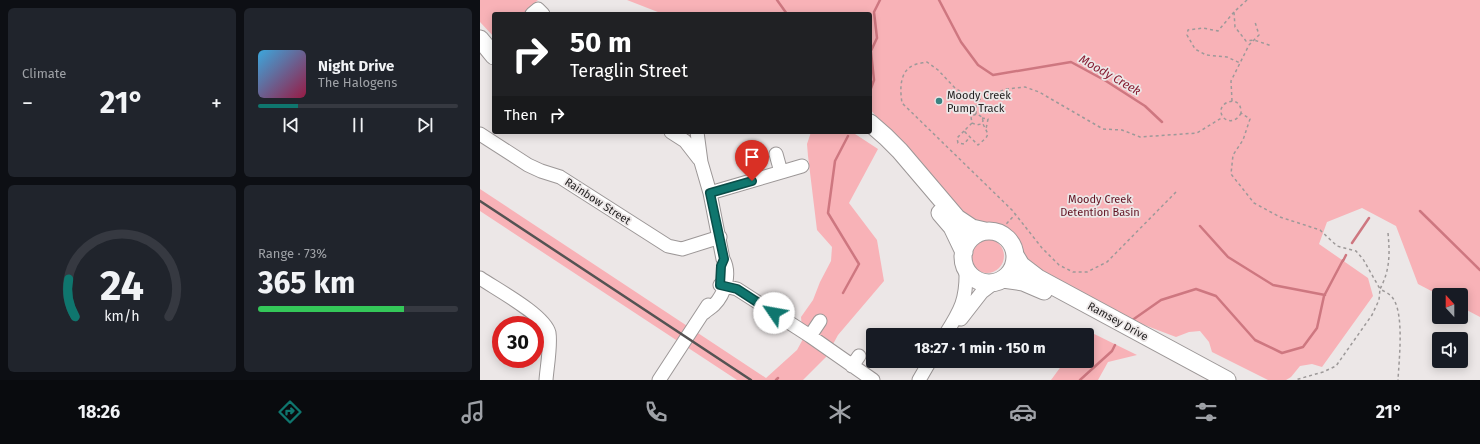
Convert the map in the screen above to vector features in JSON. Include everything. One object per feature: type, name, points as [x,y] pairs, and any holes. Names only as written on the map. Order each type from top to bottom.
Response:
[{"type":"main road","points":[[480,39],[492,54]]},
{"type":"main road","points":[[480,54],[492,67]]},
{"type":"main road","points":[[872,125],[900,151],[957,218],[972,228],[1002,234],[1009,240],[1014,247],[1015,255],[1012,269],[999,281],[986,283],[978,281],[971,276],[966,269],[963,260],[964,252],[971,238],[977,234],[990,232]]},
{"type":"main road","points":[[870,134],[892,155],[945,218],[952,227],[964,252]]},
{"type":"main road","name":"Ramsey Drive","points":[[1015,255],[1021,265],[1038,278],[1227,380]]},
{"type":"main road","name":"Ramsey Drive","points":[[999,281],[1023,282],[1034,286],[1207,380]]},
{"type":"street","name":"Rainbow Street","points":[[480,134],[528,165],[560,177],[668,246],[682,249],[720,237]]},
{"type":"street","points":[[674,134],[685,141],[701,162]]},
{"type":"street","points":[[664,379],[671,363],[704,312],[715,305],[721,296],[727,265],[724,259],[710,193],[701,162],[697,134]]},
{"type":"street","points":[[776,154],[781,172]]},
{"type":"street","points":[[710,193],[802,166]]},
{"type":"street","points":[[949,328],[961,307],[966,292],[966,269]]},
{"type":"street","points":[[480,278],[534,314],[547,326],[549,334],[546,380]]},
{"type":"street","points":[[954,328],[982,292],[999,281]]},
{"type":"street","points":[[723,285],[737,289],[810,336],[856,361],[873,380]]},
{"type":"street","points":[[810,336],[820,321]]},
{"type":"street","points":[[919,380],[926,368]]},
{"type":"path","points":[[1240,63],[1227,57],[1206,55],[1195,49],[1187,35],[1188,30],[1203,28],[1218,31],[1234,12],[1247,0]]},
{"type":"path","points":[[1234,12],[1236,27],[1246,41],[1254,40],[1272,46]]},
{"type":"path","points":[[1232,101],[1231,81],[1249,45],[1260,35],[1255,22]]},
{"type":"path","points":[[976,101],[955,88],[938,70],[927,62],[912,65],[903,76],[900,90],[902,103],[1016,214],[1042,248],[1059,265],[1073,272],[1087,272],[1107,262],[1176,192]]},
{"type":"path","points":[[976,101],[1006,89],[1025,88],[1039,92],[1103,129],[1122,130],[1140,137],[1197,133],[1223,117]]},
{"type":"path","points":[[976,101],[976,114]]},
{"type":"path","points":[[1223,117],[1222,111],[1224,105],[1229,101],[1232,101],[1238,104],[1241,113],[1250,119],[1244,140],[1233,155],[1231,174],[1254,203],[1280,217],[1320,230],[1337,246],[1356,251],[1363,258],[1380,289],[1389,293],[1395,300],[1399,321],[1398,380]]},
{"type":"path","points":[[1223,117],[1232,121],[1238,118],[1241,113]]},
{"type":"path","points":[[976,114],[981,115],[982,118],[988,119],[986,130]]},
{"type":"path","points":[[970,138],[964,144],[958,142],[957,138],[972,123],[971,118],[976,114]]},
{"type":"path","points":[[964,132],[978,145],[980,144],[987,136],[982,118]]},
{"type":"path","points":[[972,123],[977,126],[982,122]]},
{"type":"path","points":[[990,232],[1006,225],[1007,222],[1016,214]]},
{"type":"path","points":[[1295,380],[1323,372],[1336,366],[1372,315],[1379,300],[1380,289],[1386,277],[1389,262],[1388,233]]},
{"type":"green space","points":[[480,0],[538,0],[525,12],[492,12],[492,35],[480,22]]},
{"type":"green space","name":"Moody Creek Detention Basin","points":[[627,0],[1480,0],[1480,317],[1468,311],[1468,288],[1432,288],[1432,291],[1418,284],[1396,226],[1362,208],[1327,222],[1319,244],[1368,278],[1373,296],[1322,367],[1312,364],[1300,366],[1291,377],[1286,380],[1268,380],[1212,352],[1209,342],[1200,331],[1189,332],[1176,337],[1110,312],[1026,264],[1005,231],[968,221],[927,177],[872,111],[872,12],[658,12]]},
{"type":"green space","points":[[810,134],[855,134],[878,149],[849,203],[877,240],[884,281],[838,335],[826,357],[803,380],[737,380],[480,211],[480,189],[766,378],[797,350],[803,339],[801,317],[813,300],[831,261],[832,247],[817,230],[807,144]]},
{"type":"green space","points":[[984,239],[990,239],[999,244],[1003,250],[1003,262],[999,268],[990,273],[984,273],[975,268],[970,259],[970,253],[975,244]]},
{"type":"green space","points":[[1094,334],[1137,355],[1108,362],[1098,380],[1051,380],[1060,368],[1094,368]]},
{"type":"waterway","name":"Moody Creek","points":[[777,0],[786,12]]},
{"type":"waterway","name":"Moody Creek","points":[[872,49],[877,38],[874,12],[880,0]]},
{"type":"waterway","name":"Moody Creek","points":[[939,0],[961,42],[978,65],[993,75],[1071,62],[1106,81],[1145,106],[1162,122]]},
{"type":"waterway","points":[[872,61],[874,80],[872,86]]},
{"type":"waterway","points":[[843,293],[859,264],[828,213],[835,161],[848,136]]},
{"type":"waterway","name":"Moody Creek","points":[[1420,211],[1480,270]]},
{"type":"waterway","name":"Moody Creek","points":[[1352,243],[1369,218]]},
{"type":"waterway","name":"Moody Creek","points":[[1200,226],[1228,257],[1273,285],[1325,295]]},
{"type":"waterway","name":"Moody Creek","points":[[1343,261],[1346,255]]},
{"type":"waterway","points":[[1131,321],[1161,300],[1196,289],[1216,296],[1255,340],[1282,353],[1303,347],[1317,328],[1324,296],[1343,260]]},
{"type":"waterway","points":[[1080,380],[1112,351],[1115,345]]},
{"type":"railway","points":[[480,201],[751,380]]},
{"type":"place","name":"Moody Creek Pump Track","points":[[939,101]]},
{"type":"route","points":[[752,181],[710,193],[724,259],[721,266],[720,285],[737,289],[774,313]]}]
